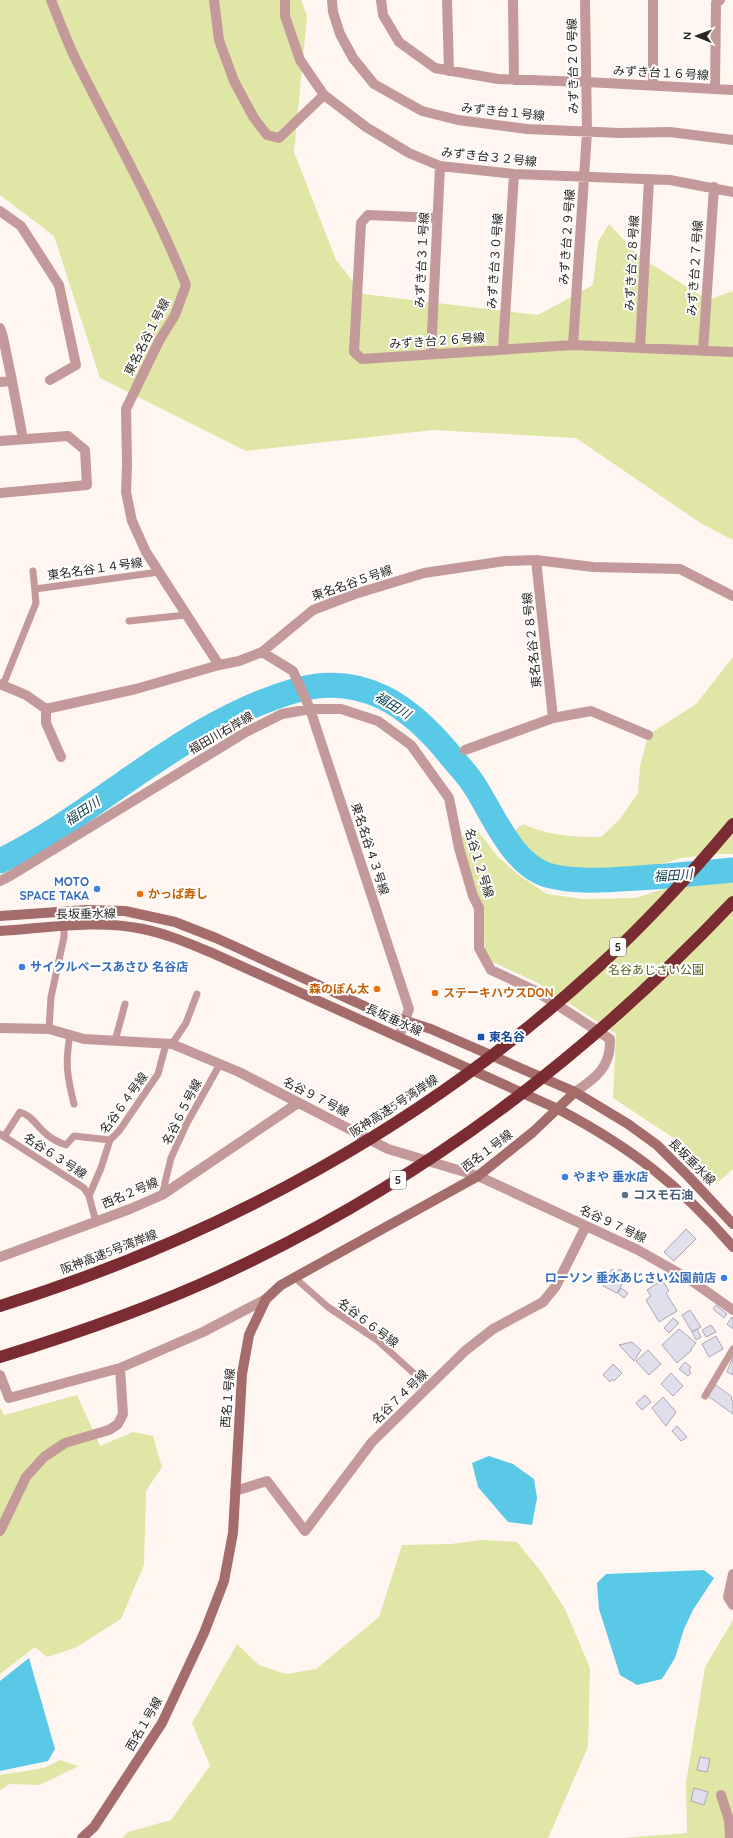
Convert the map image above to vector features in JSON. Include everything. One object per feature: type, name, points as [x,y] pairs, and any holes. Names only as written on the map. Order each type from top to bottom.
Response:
[{"type":"highway","name":"阪神高速5号湾岸線","points":[[0,1306],[86,1278],[207,1228],[265,1199],[390,1127],[491,1057],[545,1014],[599,966],[651,915],[700,863],[733,824]]},
{"type":"highway","name":"5","points":[[0,1357],[107,1322],[228,1272],[287,1243],[405,1176],[464,1137],[524,1093],[579,1049],[680,957],[733,902]]},
{"type":"main road","name":"長坂垂水線","points":[[0,916],[108,910],[125,911],[175,922],[216,938],[375,1011],[431,1029],[575,1092],[628,1124],[657,1145],[733,1224]]},
{"type":"main road","name":"長坂垂水線","points":[[0,931],[108,924],[143,929],[172,936],[558,1109],[596,1129],[647,1163],[680,1190],[711,1222],[733,1248]]},
{"type":"main road","name":"西名１号線","points":[[82,1838],[94,1827],[162,1723],[204,1633],[224,1581],[233,1532],[234,1490],[242,1374],[249,1335],[266,1299],[281,1285],[294,1277],[478,1176],[533,1132],[575,1092]]},
{"type":"street","name":"東名名谷１号線","points":[[51,0],[76,61],[133,167],[174,253],[186,285],[176,315],[159,342],[126,409],[126,492],[132,521],[146,552],[219,665]]},
{"type":"street","points":[[214,0],[218,40],[234,81],[254,118],[267,135],[279,138],[324,95]]},
{"type":"street","name":"みずき台３２号線","points":[[285,0],[285,16],[300,60],[324,95],[366,127],[408,154],[440,166],[514,174],[585,177]]},
{"type":"street","name":"みずき台１号線","points":[[332,0],[333,12],[340,34],[353,58],[374,84],[422,111],[473,122],[527,129],[620,134],[670,132],[733,140]]},
{"type":"street","name":"みずき台１６号線","points":[[381,0],[383,15],[399,42],[435,68],[498,79],[733,90]]},
{"type":"street","points":[[447,0],[449,70]]},
{"type":"street","points":[[513,0],[514,80]]},
{"type":"street","name":"みずき台２０号線","points":[[585,0],[587,132]]},
{"type":"street","points":[[653,0],[653,86]]},
{"type":"street","points":[[715,89],[716,3],[720,0]]},
{"type":"street","name":"みずき台２９号線","points":[[573,345],[587,132]]},
{"type":"street","name":"みずき台３１号線","points":[[431,354],[440,166]]},
{"type":"street","name":"みずき台３０号線","points":[[503,349],[514,174]]},
{"type":"street","points":[[585,177],[670,180],[714,187],[733,192]]},
{"type":"street","name":"みずき台２８号線","points":[[640,348],[649,180]]},
{"type":"street","name":"みずき台２７号線","points":[[703,351],[714,187]]},
{"type":"street","points":[[0,211],[22,226],[59,285],[76,365],[50,380]]},
{"type":"street","name":"みずき台２６号線","points":[[437,218],[368,215],[361,223],[354,352],[362,360],[573,345],[733,352]]},
{"type":"street","points":[[0,328],[4,337],[23,439]]},
{"type":"street","points":[[0,382],[12,381]]},
{"type":"street","points":[[0,441],[68,436],[85,450],[87,485],[0,493]]},
{"type":"street","name":"東名名谷５号線","points":[[46,709],[136,689],[219,665],[239,661],[262,652],[313,610],[355,594],[424,573],[505,561],[536,560],[593,567],[680,568],[733,596]]},
{"type":"street","name":"東名名谷２８号線","points":[[536,560],[553,718]]},
{"type":"street","name":"東名名谷４３号線","points":[[262,652],[293,671],[310,709],[409,1009],[399,1037]]},
{"type":"street","points":[[1,684],[26,695],[46,709],[46,723],[61,757]]},
{"type":"street","name":"福田川右岸線","points":[[0,881],[246,732],[282,714],[310,709],[341,709],[378,721],[411,745],[449,798]]},
{"type":"street","points":[[465,750],[553,718],[591,711],[648,736]]},
{"type":"street","name":"名谷１２号線","points":[[449,798],[459,848],[473,896],[479,908],[479,948],[491,970],[534,990],[610,1039],[610,1053],[602,1068],[594,1079],[575,1092]]},
{"type":"street","name":"名谷９７号線","points":[[0,1028],[48,1029],[84,1039],[169,1044],[220,1064],[298,1102],[388,1149],[478,1176],[638,1250],[690,1279],[733,1310]]},
{"type":"street","name":"西名２号線","points":[[0,1257],[96,1222],[162,1195],[298,1102]]},
{"type":"street","name":"名谷７４号線","points":[[234,1490],[267,1482],[305,1531],[372,1442],[465,1351],[493,1329],[543,1302],[556,1286],[586,1226]]},
{"type":"street","points":[[0,1375],[9,1398],[120,1368],[203,1332],[266,1299]]},
{"type":"street","points":[[0,1531],[26,1477],[44,1457],[65,1443],[109,1430],[118,1424],[123,1414],[120,1368]]},
{"type":"street","points":[[733,1574],[728,1597],[733,1605]]},
{"type":"street","points":[[721,1795],[730,1820],[730,1838]]},
{"type":"lane","points":[[1,684],[36,603],[33,571]]},
{"type":"lane","name":"東名名谷１４号線","points":[[35,589],[159,572]]},
{"type":"lane","points":[[129,621],[186,615]]},
{"type":"lane","points":[[48,1029],[51,997],[64,937],[64,926]]},
{"type":"lane","name":"名谷６４号線","points":[[89,1196],[101,1168],[110,1140],[119,1131],[158,1074],[169,1044],[186,1023],[197,994]]},
{"type":"lane","points":[[116,1041],[124,1004]]},
{"type":"lane","points":[[70,1035],[66,1064],[74,1104]]},
{"type":"lane","name":"名谷６５号線","points":[[162,1195],[174,1151],[187,1123],[220,1064]]},
{"type":"lane","name":"名谷６３号線","points":[[96,1222],[89,1196],[84,1188],[2,1136],[20,1112],[29,1115],[43,1132],[54,1140],[66,1145],[74,1136],[110,1140]]},
{"type":"lane","name":"名谷６６号線","points":[[294,1277],[328,1307],[377,1340],[429,1387]]},
{"type":"lane","points":[[705,1396],[733,1349]]},
{"type":"green space","points":[[0,0],[301,0],[307,16],[294,152],[336,260],[363,294],[538,315],[593,285],[598,242],[609,224],[640,257],[708,300],[733,291],[733,540],[702,524],[576,438],[433,430],[246,451],[100,378],[54,236],[0,195]]},
{"type":"green space","points":[[733,657],[733,854],[716,854],[681,858],[656,866],[610,872],[575,873],[551,867],[510,835],[523,824],[542,831],[561,835],[601,837],[620,819],[638,793],[640,766],[648,735],[696,704]]},
{"type":"green space","name":"名谷あじさい公園","points":[[478,831],[498,857],[520,876],[547,894],[583,899],[635,898],[677,885],[733,879],[733,1169],[716,1184],[672,1137],[613,1098],[616,1034],[538,983],[491,961],[485,949],[482,907],[463,848],[461,836]]},
{"type":"green space","points":[[77,1395],[100,1446],[133,1432],[153,1436],[162,1467],[146,1491],[144,1565],[121,1619],[75,1648],[47,1657],[35,1647],[0,1674],[0,1408],[4,1415]]},
{"type":"green space","points":[[481,1540],[517,1542],[542,1573],[565,1609],[590,1668],[588,1747],[548,1838],[122,1838],[128,1832],[171,1820],[210,1766],[192,1723],[237,1644],[259,1665],[286,1674],[316,1669],[379,1617],[402,1545],[451,1544]]},
{"type":"green space","points":[[733,1620],[733,1838],[622,1838],[687,1833],[686,1783],[705,1667]]},
{"type":"green space","points":[[60,1760],[79,1766],[40,1785],[10,1784],[0,1790],[0,1775],[44,1768]]},
{"type":"water","points":[[489,1456],[513,1464],[534,1479],[537,1498],[532,1525],[508,1522],[478,1487],[472,1463]]},
{"type":"water","points":[[704,1570],[714,1578],[693,1610],[684,1629],[675,1658],[662,1679],[637,1685],[620,1675],[599,1609],[597,1583],[606,1574]]},
{"type":"water","points":[[29,1658],[55,1749],[48,1761],[0,1771],[0,1681]]},
{"type":"building","points":[[686,1229],[696,1239],[674,1261],[664,1252]]},
{"type":"building","points":[[612,1269],[617,1272],[619,1269],[628,1274],[617,1293],[603,1286]]},
{"type":"building","points":[[662,1280],[669,1291],[666,1293],[677,1311],[659,1322],[646,1300],[651,1296],[647,1290]]},
{"type":"building","points":[[621,1288],[628,1293],[624,1298],[618,1293]]},
{"type":"building","points":[[716,1305],[727,1314],[724,1318],[713,1309]]},
{"type":"building","points":[[690,1310],[701,1327],[692,1332],[682,1315]]},
{"type":"building","points":[[732,1317],[733,1318],[733,1329],[727,1324]]},
{"type":"building","points":[[673,1318],[679,1323],[669,1333],[664,1328]]},
{"type":"building","points":[[711,1325],[716,1332],[706,1337],[702,1330]]},
{"type":"building","points":[[679,1329],[696,1343],[691,1349],[692,1350],[677,1363],[662,1345]]},
{"type":"building","points":[[697,1329],[701,1337],[696,1340],[692,1332]]},
{"type":"building","points":[[716,1336],[723,1349],[709,1357],[702,1344]]},
{"type":"building","points":[[632,1342],[641,1350],[634,1361],[619,1345]]},
{"type":"building","points":[[648,1350],[661,1364],[649,1375],[636,1361]]},
{"type":"building","points":[[733,1356],[733,1375],[727,1372]]},
{"type":"building","points":[[685,1362],[691,1367],[689,1370],[691,1373],[688,1376],[679,1369]]},
{"type":"building","points":[[613,1364],[622,1373],[614,1381],[612,1379],[610,1382],[603,1375]]},
{"type":"building","points":[[671,1373],[683,1386],[673,1396],[661,1384]]},
{"type":"building","points":[[716,1385],[732,1397],[733,1414],[708,1396]]},
{"type":"building","points":[[645,1395],[651,1402],[642,1410],[636,1403]]},
{"type":"building","points":[[663,1397],[676,1412],[666,1426],[652,1408]]},
{"type":"building","points":[[677,1426],[687,1437],[681,1441],[672,1431]]},
{"type":"building","points":[[700,1757],[710,1759],[707,1772],[697,1770]]},
{"type":"building","points":[[694,1788],[708,1792],[704,1805],[691,1801]]},
{"type":"waterway","name":"福田川","points":[[0,861],[38,840],[145,768],[217,723],[256,704],[297,690],[321,686],[343,686],[364,690],[383,697],[401,708],[435,737],[474,785],[504,837],[524,860],[535,869],[547,875],[558,878],[580,880],[615,880],[733,870]]},
{"type":"place","name":"MOTO SPACE TAKA","points":[[97,889]]},
{"type":"place","name":"かっぱ寿し","points":[[140,894]]},
{"type":"place","name":"サイクルベースあさひ 名谷店","points":[[22,967]]},
{"type":"place","name":"森のぽん太","points":[[377,989]]},
{"type":"place","name":"ステーキハウスDON","points":[[435,993]]},
{"type":"place","name":"東名谷","points":[[481,1037]]},
{"type":"place","name":"やまや 垂水店","points":[[565,1177]]},
{"type":"place","name":"コスモ石油","points":[[625,1195]]},
{"type":"place","name":"ローソン 垂水あじさい公園前店","points":[[724,1278]]}]
